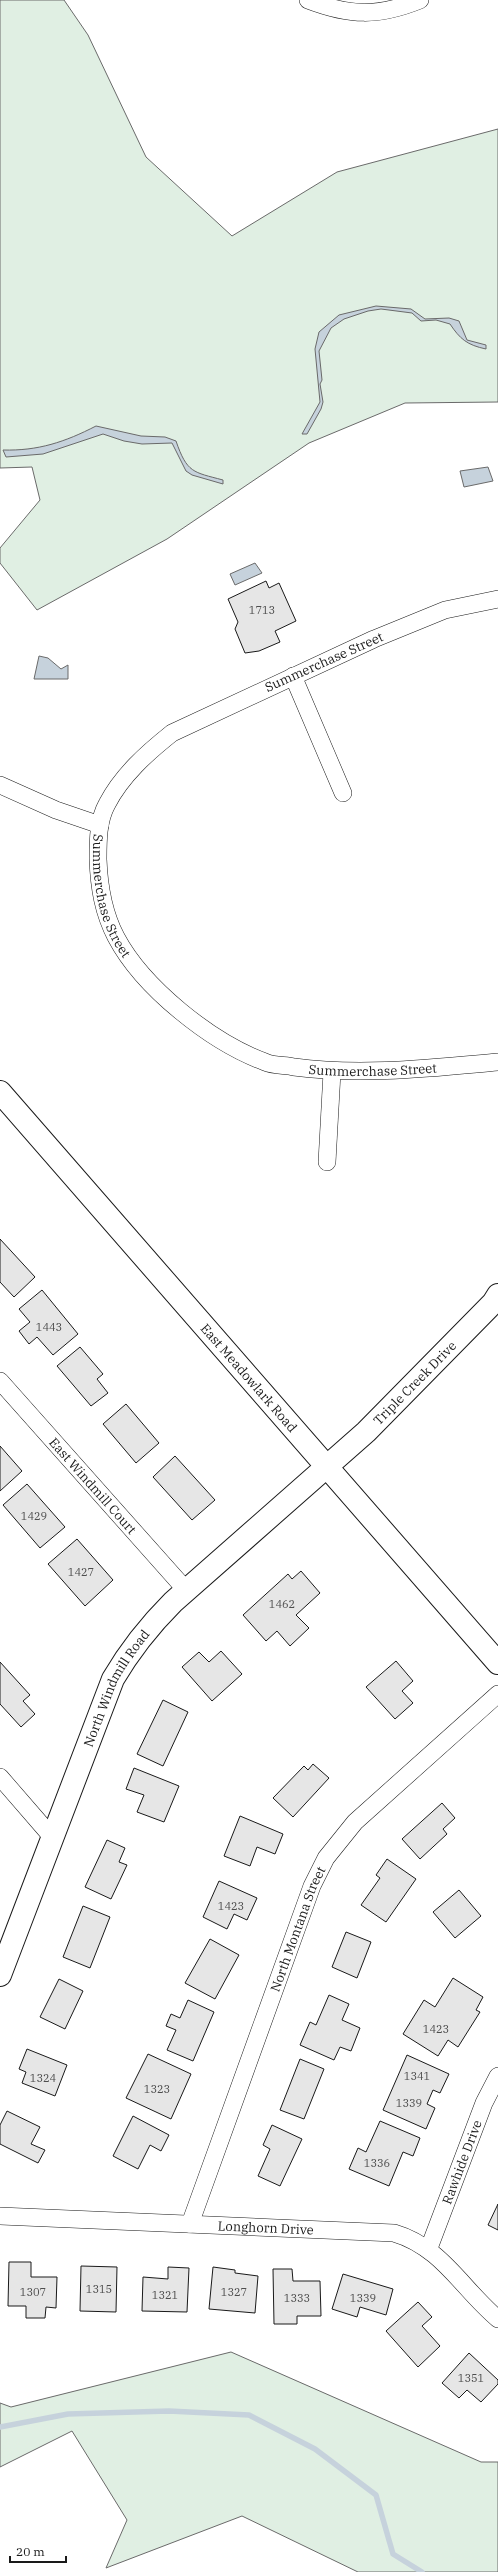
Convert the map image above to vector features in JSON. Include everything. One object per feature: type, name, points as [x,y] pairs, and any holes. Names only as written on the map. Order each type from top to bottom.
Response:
[{"type":"street","points":[[308,0],[349,13],[382,12],[420,0]]},
{"type":"street","name":"Summerchase Street","points":[[498,599],[445,610],[293,676],[172,733],[143,756],[106,804],[100,825],[99,885],[104,906],[116,936],[132,961],[152,984],[206,1031],[266,1063],[332,1072],[498,1062]]},
{"type":"street","points":[[293,676],[343,793]]},
{"type":"street","points":[[0,785],[56,810],[100,825]]},
{"type":"street","points":[[327,1162],[332,1072]]},
{"type":"street","name":"East Meadowlark Road","points":[[0,1092],[498,1663]]},
{"type":"street","name":"Triple Creek Drive","points":[[326,1466],[366,1432],[493,1303],[498,1295]]},
{"type":"street","name":"East Windmill Court","points":[[0,1381],[186,1590]]},
{"type":"street","name":"North Windmill Road","points":[[0,1975],[113,1679],[146,1629],[186,1590],[326,1466]]},
{"type":"street","name":"North Montana Street","points":[[190,2224],[312,1886],[326,1858],[355,1822],[498,1694]]},
{"type":"street","points":[[0,1777],[52,1837]]},
{"type":"street","name":"Rawhide Drive","points":[[429,2248],[484,2103],[498,2076]]},
{"type":"street","name":"Longhorn Drive","points":[[0,2216],[382,2231],[406,2236],[429,2248],[445,2262],[498,2320]]},
{"type":"green space","points":[[0,0],[64,0],[88,35],[146,157],[232,236],[337,172],[498,129],[498,402],[405,403],[309,443],[167,539],[37,610],[0,563],[0,548],[40,500],[32,467],[0,468]]},
{"type":"green space","points":[[231,2352],[481,2462],[498,2462],[498,2572],[358,2572],[242,2516],[106,2568],[127,2520],[72,2431],[0,2467],[0,2403],[11,2407]]},
{"type":"shaded area","points":[[376,306],[411,309],[425,319],[449,318],[459,321],[467,340],[486,345],[486,349],[474,346],[465,341],[457,334],[450,324],[436,320],[421,321],[412,313],[381,309],[368,311],[344,319],[331,328],[319,351],[322,380],[320,384],[323,402],[321,409],[307,434],[302,434],[320,402],[315,349],[319,332],[339,315]]},
{"type":"shaded area","points":[[96,426],[141,436],[165,437],[176,441],[180,452],[192,470],[223,480],[223,484],[192,475],[186,471],[172,443],[142,444],[124,441],[103,434],[43,454],[6,457],[3,450],[40,447],[73,437]]},
{"type":"shaded area","points":[[488,467],[493,481],[464,487],[460,471]]},
{"type":"shaded area","points":[[255,563],[262,573],[235,585],[230,574]]},
{"type":"shaded area","points":[[39,656],[48,658],[61,669],[68,665],[68,679],[34,679]]},
{"type":"building","points":[[266,581],[269,588],[279,583],[296,621],[275,631],[280,642],[259,651],[245,653],[235,629],[238,622],[228,599]]},
{"type":"building","points":[[0,1239],[35,1277],[14,1297],[0,1282]]},
{"type":"building","points":[[42,1290],[78,1334],[53,1355],[37,1337],[29,1344],[19,1331],[30,1322],[19,1309]]},
{"type":"building","points":[[80,1347],[103,1374],[97,1379],[108,1393],[91,1406],[57,1366]]},
{"type":"building","points":[[126,1404],[159,1443],[136,1463],[103,1424]]},
{"type":"building","points":[[0,1446],[22,1471],[0,1491]]},
{"type":"building","points":[[175,1456],[215,1500],[192,1520],[153,1477]]},
{"type":"building","points":[[27,1484],[65,1527],[40,1548],[3,1505]]},
{"type":"building","points":[[77,1539],[113,1580],[85,1606],[48,1564]]},
{"type":"building","points":[[301,1571],[320,1593],[296,1615],[309,1628],[290,1646],[277,1631],[266,1641],[243,1615],[288,1574],[292,1579]]},
{"type":"building","points":[[221,1651],[242,1674],[212,1701],[182,1667],[199,1652],[209,1662]]},
{"type":"building","points":[[396,1661],[413,1681],[402,1691],[413,1703],[395,1719],[366,1687]]},
{"type":"building","points":[[0,1662],[30,1695],[23,1701],[35,1714],[21,1727],[0,1704]]},
{"type":"building","points":[[163,1700],[188,1712],[163,1766],[137,1754]]},
{"type":"building","points":[[313,1764],[329,1778],[293,1817],[273,1798],[304,1766],[308,1770]]},
{"type":"building","points":[[134,1768],[179,1786],[164,1822],[137,1812],[144,1795],[126,1789]]},
{"type":"building","points":[[442,1803],[455,1818],[443,1829],[447,1834],[420,1859],[402,1839]]},
{"type":"building","points":[[240,1816],[283,1834],[275,1854],[257,1847],[250,1866],[224,1856]]},
{"type":"building","points":[[107,1840],[125,1848],[119,1862],[127,1865],[111,1899],[85,1887]]},
{"type":"building","points":[[387,1859],[416,1879],[386,1922],[361,1905],[380,1878],[376,1875]]},
{"type":"building","points":[[219,1881],[257,1898],[247,1920],[234,1914],[227,1929],[203,1917]]},
{"type":"building","points":[[459,1890],[481,1916],[455,1938],[433,1912]]},
{"type":"building","points":[[83,1906],[110,1917],[90,1968],[63,1957]]},
{"type":"building","points":[[346,1932],[371,1942],[357,1978],[332,1967]]},
{"type":"building","points":[[210,1939],[239,1955],[215,1999],[185,1983]]},
{"type":"building","points":[[453,1978],[483,1997],[476,2010],[480,2012],[458,2047],[448,2040],[438,2056],[403,2034],[424,2000],[435,2007]]},
{"type":"building","points":[[59,1979],[83,1991],[65,2029],[40,2017]]},
{"type":"building","points":[[329,1995],[349,2004],[342,2020],[360,2028],[351,2051],[340,2047],[334,2060],[300,2045],[310,2022],[316,2025]]},
{"type":"building","points":[[188,2000],[214,2012],[193,2061],[167,2050],[176,2030],[166,2026],[171,2014],[180,2018]]},
{"type":"building","points":[[27,2049],[67,2065],[55,2096],[22,2083],[26,2072],[19,2069]]},
{"type":"building","points":[[148,2054],[191,2074],[171,2119],[126,2098]]},
{"type":"building","points":[[407,2055],[449,2074],[440,2093],[433,2090],[427,2104],[435,2108],[426,2129],[383,2110]]},
{"type":"building","points":[[300,2059],[324,2069],[304,2119],[280,2110]]},
{"type":"building","points":[[7,2111],[40,2127],[31,2144],[45,2150],[38,2163],[0,2144],[0,2125]]},
{"type":"building","points":[[133,2116],[169,2135],[161,2151],[150,2145],[138,2169],[113,2156]]},
{"type":"building","points":[[380,2121],[420,2138],[413,2156],[403,2152],[389,2186],[349,2169],[358,2148],[366,2152]]},
{"type":"building","points":[[272,2125],[302,2139],[280,2186],[258,2176],[270,2149],[263,2145]]},
{"type":"building","points":[[498,2204],[498,2230],[488,2225]]},
{"type":"building","points":[[9,2262],[31,2262],[31,2277],[57,2277],[56,2308],[46,2307],[45,2318],[26,2318],[26,2306],[8,2306]]},
{"type":"building","points":[[81,2266],[117,2267],[116,2312],[80,2311]]},
{"type":"building","points":[[168,2267],[189,2268],[187,2312],[142,2311],[143,2277],[168,2279]]},
{"type":"building","points":[[213,2267],[235,2270],[235,2273],[258,2276],[255,2313],[209,2309]]},
{"type":"building","points":[[273,2269],[292,2269],[293,2281],[320,2281],[321,2316],[297,2316],[297,2324],[274,2324]]},
{"type":"building","points":[[343,2274],[393,2289],[386,2315],[360,2307],[357,2317],[332,2309]]},
{"type":"building","points":[[418,2302],[432,2317],[422,2326],[440,2346],[418,2367],[386,2331]]},
{"type":"building","points":[[469,2353],[498,2380],[498,2384],[481,2402],[467,2390],[459,2398],[442,2383]]},
{"type":"waterway","points":[[0,2427],[68,2414],[169,2411],[249,2415],[315,2449],[376,2495],[393,2554],[422,2572]]}]
